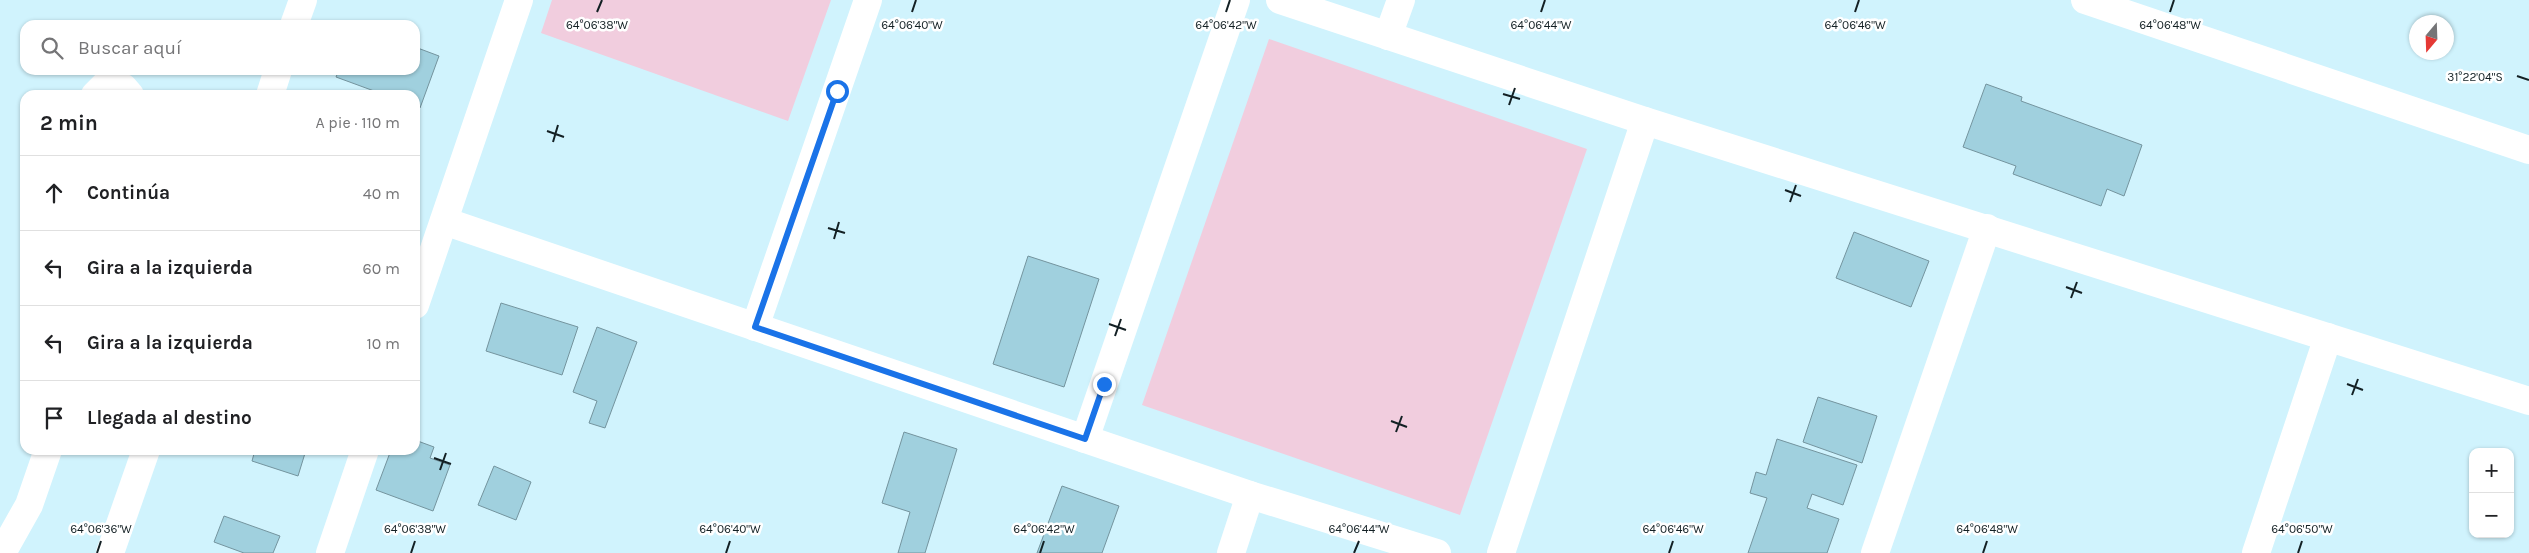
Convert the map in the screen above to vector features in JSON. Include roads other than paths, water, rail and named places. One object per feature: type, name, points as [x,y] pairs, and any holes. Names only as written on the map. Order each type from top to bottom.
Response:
[{"type":"street","points":[[296,20],[303,0]]},
{"type":"street","points":[[420,291],[519,0]]},
{"type":"street","points":[[755,327],[868,0]]},
{"type":"street","points":[[1085,439],[1236,0]]},
{"type":"street","points":[[1280,0],[1645,121],[2529,401]]},
{"type":"street","points":[[1388,36],[1401,0]]},
{"type":"street","points":[[2085,0],[2529,150]]},
{"type":"street","points":[[272,90],[276,75]]},
{"type":"street","points":[[100,90],[104,86],[124,88],[126,90]]},
{"type":"street","points":[[1501,553],[1645,121]]},
{"type":"street","points":[[444,221],[1250,495],[1437,553]]},
{"type":"street","points":[[1876,553],[1987,228]]},
{"type":"street","points":[[2256,553],[2328,337]]},
{"type":"street","points":[[2,553],[29,506],[46,455]]},
{"type":"street","points":[[110,553],[144,455]]},
{"type":"street","points":[[330,553],[363,455]]},
{"type":"street","points":[[1231,553],[1250,495]]}]
